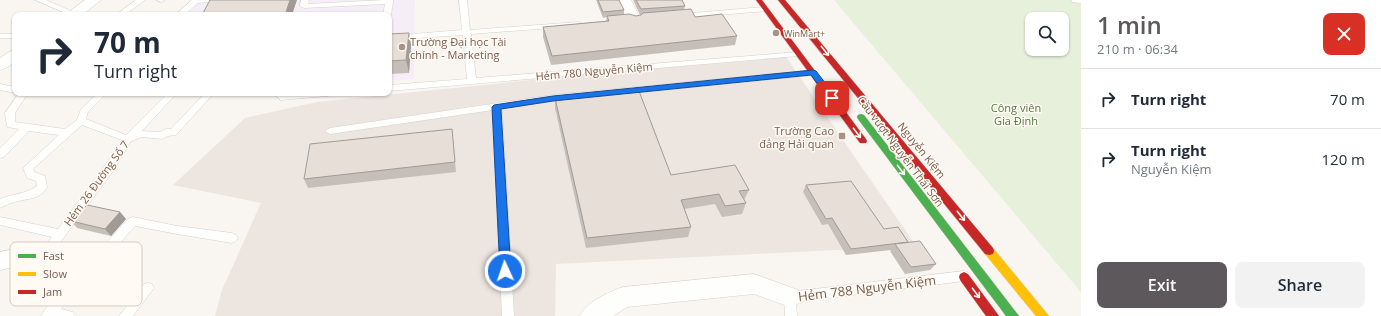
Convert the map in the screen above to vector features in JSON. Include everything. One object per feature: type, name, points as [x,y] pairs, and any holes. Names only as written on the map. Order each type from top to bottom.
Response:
[{"type":"main road","points":[[759,0],[869,149]]},
{"type":"main road","points":[[776,2],[800,37]]},
{"type":"main road","name":"Nguyễn Kiệm","points":[[776,2],[1043,316]]},
{"type":"main road","name":"Cầu vượt Nguyễn Thái Sơn","points":[[853,107],[1013,316]]},
{"type":"main road","points":[[961,273],[993,316]]},
{"type":"street","points":[[76,12],[94,0]]},
{"type":"street","points":[[624,0],[634,20]]},
{"type":"street","points":[[0,65],[12,57]]},
{"type":"street","points":[[0,261],[10,259]]},
{"type":"street","points":[[592,316],[622,297],[754,284],[791,306]]},
{"type":"lane","points":[[39,0],[68,12]]},
{"type":"lane","points":[[124,12],[142,0]]},
{"type":"lane","points":[[183,12],[197,0],[206,0]]},
{"type":"lane","points":[[306,0],[304,6],[389,1],[387,12]]},
{"type":"lane","points":[[463,0],[472,81]]},
{"type":"lane","points":[[1075,0],[1081,1]]},
{"type":"lane","points":[[672,17],[765,9]]},
{"type":"lane","points":[[392,38],[586,24]]},
{"type":"lane","points":[[0,36],[12,36]]},
{"type":"lane","name":"Hẻm 780 Nguyễn Kiệm","points":[[392,88],[798,54]]},
{"type":"lane","points":[[330,131],[553,98],[813,73]]},
{"type":"lane","points":[[0,87],[12,89]]},
{"type":"lane","points":[[22,96],[10,113],[10,125],[67,133]]},
{"type":"lane","points":[[0,204],[13,198],[32,195],[42,187],[41,179],[31,175],[28,168],[81,121],[84,111],[100,96]]},
{"type":"lane","name":"Hẻm 26 Đường Số 7","points":[[54,242],[110,167],[128,139],[170,96]]},
{"type":"lane","points":[[81,121],[128,139],[141,134],[162,136],[166,132],[173,133],[207,96]]},
{"type":"lane","points":[[280,96],[293,96]]},
{"type":"lane","points":[[496,107],[508,316]]},
{"type":"lane","points":[[0,154],[27,127]]},
{"type":"lane","points":[[0,221],[60,234]]},
{"type":"lane","points":[[114,242],[133,221],[178,230],[232,238]]},
{"type":"lane","name":"Hẻm 788 Nguyễn Kiệm","points":[[791,306],[961,273]]},
{"type":"lane","points":[[142,295],[148,288]]},
{"type":"lane","points":[[48,315],[56,306]]},
{"type":"lane","points":[[125,316],[133,306]]},
{"type":"lane","points":[[48,315],[69,316]]},
{"type":"shaded area","name":"Trường Đại học Tài chính - Marketing","points":[[203,0],[415,0],[414,79],[392,81],[392,12],[189,12]]},
{"type":"shaded area","points":[[784,54],[916,246],[556,264],[555,316],[215,316],[222,290],[261,203],[173,185],[245,118],[317,102],[375,96],[392,96],[392,94]]},
{"type":"green space","name":"Công viên Gia Định","points":[[834,0],[1081,0],[1081,292]]},
{"type":"building","points":[[210,0],[290,0],[286,12],[204,12]]},
{"type":"building","points":[[598,0],[619,0],[624,10],[603,12]]},
{"type":"building","points":[[636,0],[682,0],[685,6],[641,9]]},
{"type":"building","points":[[691,9],[695,17],[722,14],[737,36],[552,56],[543,27],[609,21],[607,16],[629,14],[636,16],[643,13]]},
{"type":"building","points":[[409,33],[406,60],[392,61],[392,34]]},
{"type":"building","points":[[639,91],[671,175],[735,165],[749,190],[739,191],[746,203],[725,206],[719,194],[681,200],[691,227],[587,238],[555,98]]},
{"type":"building","points":[[452,129],[455,162],[304,179],[310,144]]},
{"type":"building","points":[[851,181],[884,229],[898,227],[908,242],[851,249],[832,218],[826,219],[806,185]]},
{"type":"building","points":[[87,205],[120,212],[105,229],[71,221]]},
{"type":"building","points":[[920,241],[936,264],[911,267],[895,244]]},
{"type":"traffic: fast","points":[[861,117],[1013,316]]},
{"type":"traffic: slow","points":[[989,251],[1043,316]]},
{"type":"traffic: jam","points":[[759,0],[863,141]]},
{"type":"traffic: jam","points":[[781,0],[989,251]]},
{"type":"traffic: jam","points":[[964,277],[993,316]]},
{"type":"place","name":"WinMart+","points":[[776,33]]},
{"type":"place","name":"Trường Đại học Tài chính - Marketing","points":[[402,47]]},
{"type":"place","name":"Trường Cao đẳng Hải quan","points":[[842,136]]},
{"type":"route","points":[[505,271],[496,107],[553,98],[813,73],[832,98]]}]
